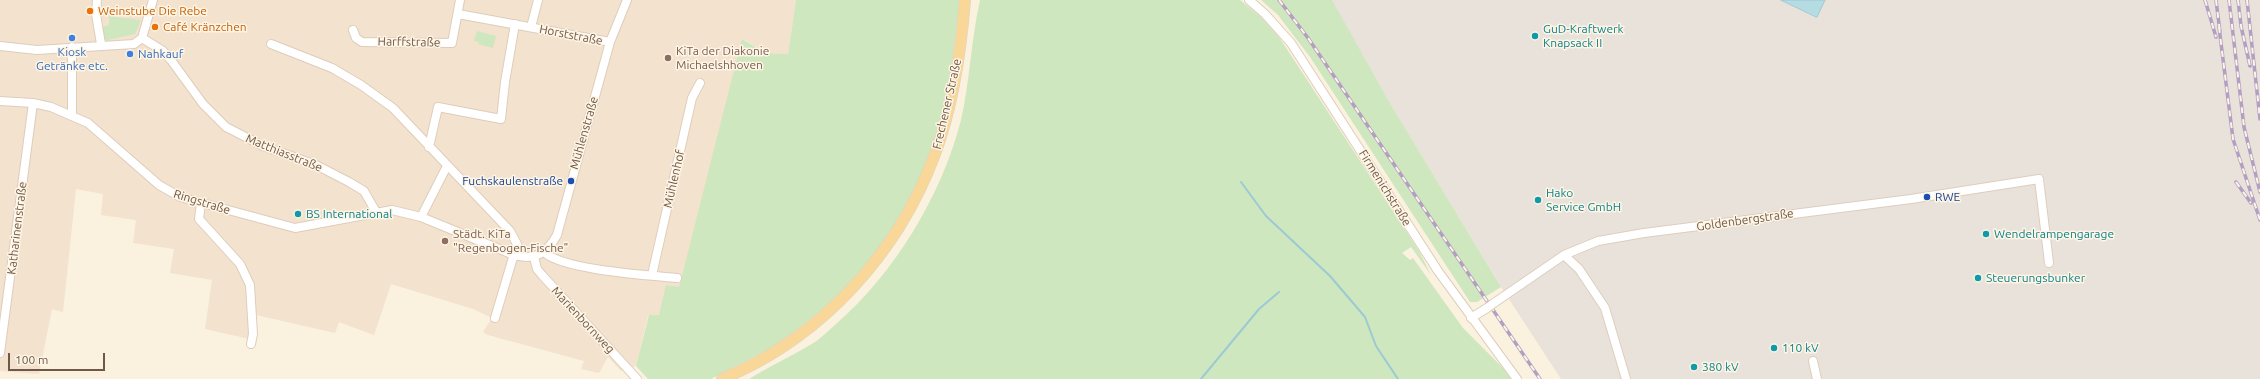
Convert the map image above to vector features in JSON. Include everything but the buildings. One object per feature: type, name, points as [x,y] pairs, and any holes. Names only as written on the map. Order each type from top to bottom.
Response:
[{"type":"main road","name":"Frechener Straße","points":[[722,379],[779,350],[829,312],[858,282],[896,233],[925,180],[944,128],[957,64],[965,0]]},
{"type":"street","points":[[97,0],[96,14],[101,44]]},
{"type":"street","points":[[0,46],[37,50],[101,44],[134,44],[142,38],[153,0]]},
{"type":"street","name":"Harffstraße","points":[[353,30],[356,38],[362,42],[452,43],[460,0]]},
{"type":"street","points":[[531,27],[538,0]]},
{"type":"street","name":"Mühlenstraße","points":[[545,253],[557,234],[610,42],[627,0]]},
{"type":"street","name":"Firmenichstraße","points":[[1249,0],[1278,27],[1300,56],[1438,271],[1517,379]]},
{"type":"street","name":"Horststraße","points":[[458,14],[610,42]]},
{"type":"street","points":[[429,147],[438,107],[501,119],[504,82],[515,24]]},
{"type":"street","name":"Matthiasstraße","points":[[142,38],[163,51],[203,104],[226,127],[263,146],[316,165],[349,182],[364,191],[376,212]]},
{"type":"street","points":[[271,44],[313,59],[361,85],[393,108],[510,231],[517,244],[495,318]]},
{"type":"street","points":[[72,46],[72,116]]},
{"type":"street","name":"Mühlenhof","points":[[652,275],[692,98],[700,83]]},
{"type":"street","name":"Ringstraße","points":[[0,100],[33,103],[72,116],[95,128],[159,185],[180,197],[295,228],[376,212]]},
{"type":"street","name":"Katharinenstraße","points":[[0,354],[33,103]]},
{"type":"street","points":[[421,217],[447,166]]},
{"type":"street","name":"Goldenbergstraße","points":[[1471,318],[1564,255],[1586,245],[1622,236],[1911,199],[2039,179],[2049,263]]},
{"type":"street","points":[[201,203],[199,219],[240,264],[250,285],[253,334],[251,344]]},
{"type":"street","points":[[376,212],[392,210],[421,217],[524,258],[534,257],[545,253],[556,260],[677,278]]},
{"type":"street","points":[[1564,255],[1579,269],[1605,308],[1626,379]]},
{"type":"street","name":"Marienbornweg","points":[[534,257],[537,269],[542,275],[637,379]]},
{"type":"street","points":[[1813,361],[1817,379]]},
{"type":"shaded area","points":[[0,0],[796,0],[788,54],[766,53],[743,39],[679,287],[659,315],[648,316],[636,366],[621,371],[608,357],[599,373],[581,369],[584,361],[488,335],[483,332],[492,318],[473,309],[391,284],[374,335],[339,322],[335,333],[256,315],[254,340],[205,329],[212,280],[170,273],[174,249],[133,243],[136,220],[101,215],[103,194],[76,189],[63,312],[52,309],[39,374],[0,371]]},
{"type":"shaded area","points":[[1331,0],[2260,0],[2260,379],[1561,379],[1501,287],[1387,98]]},
{"type":"green space","points":[[796,0],[960,0],[952,64],[939,129],[917,188],[880,248],[838,297],[778,345],[711,379],[648,379],[636,366],[649,315],[659,315],[666,285],[679,287],[742,39],[766,53],[788,54]]},
{"type":"green space","points":[[980,0],[1240,0],[1261,17],[1279,37],[1419,251],[1431,275],[1411,247],[1402,253],[1410,260],[1413,258],[1463,328],[1504,369],[1511,379],[749,379],[823,336],[857,304],[877,282],[913,231],[942,176],[953,148],[961,120],[974,30]]},
{"type":"green space","points":[[1261,0],[1332,0],[1387,98],[1501,287],[1477,302],[1470,302],[1310,57],[1278,15]]},
{"type":"green space","points":[[109,16],[141,20],[135,34],[103,41],[102,27],[109,25]]},
{"type":"green space","points":[[477,31],[496,36],[493,48],[478,44],[479,42],[474,41]]},
{"type":"water","points":[[1781,0],[1825,0],[1817,17]]},
{"type":"waterway","points":[[1241,182],[1266,216],[1330,276],[1365,317],[1376,346],[1398,379]]},
{"type":"waterway","points":[[1201,379],[1259,309],[1279,292]]},
{"type":"railway","points":[[1279,0],[1308,38],[1540,379]]},
{"type":"railway","points":[[2205,0],[2216,37]]},
{"type":"railway","points":[[2216,0],[2220,32]]},
{"type":"railway","points":[[2229,0],[2244,127],[2260,192]]},
{"type":"railway","points":[[2238,0],[2241,26],[2250,66]]},
{"type":"railway","points":[[2247,0],[2260,119]]},
{"type":"railway","points":[[2219,27],[2233,139],[2260,220]]},
{"type":"railway","points":[[2236,182],[2251,203]]},
{"type":"place","name":"Weinstube Die Rebe","points":[[90,11]]},
{"type":"place","name":"Café Kränzchen","points":[[155,27]]},
{"type":"place","name":"GuD-Kraftwerk Knapsack II","points":[[1535,36]]},
{"type":"place","name":"Kiosk Getränke etc.","points":[[72,38]]},
{"type":"place","name":"Nahkauf","points":[[130,54]]},
{"type":"place","name":"KiTa der Diakonie Michaelshhoven","points":[[668,58]]},
{"type":"place","name":"Fuchskaulenstraße","points":[[571,181]]},
{"type":"place","name":"RWE","points":[[1927,197]]},
{"type":"place","name":"Hako Service GmbH","points":[[1538,200]]},
{"type":"place","name":"BS International","points":[[298,214]]},
{"type":"place","name":"Wendelrampengarage","points":[[1986,234]]},
{"type":"place","name":"Städt. KiTa \"Regenbogen-Fische\"","points":[[445,241]]},
{"type":"place","name":"Steuerungsbunker","points":[[1978,278]]},
{"type":"place","name":"110 kV","points":[[1774,348]]},
{"type":"place","name":"380 kV","points":[[1694,367]]}]
